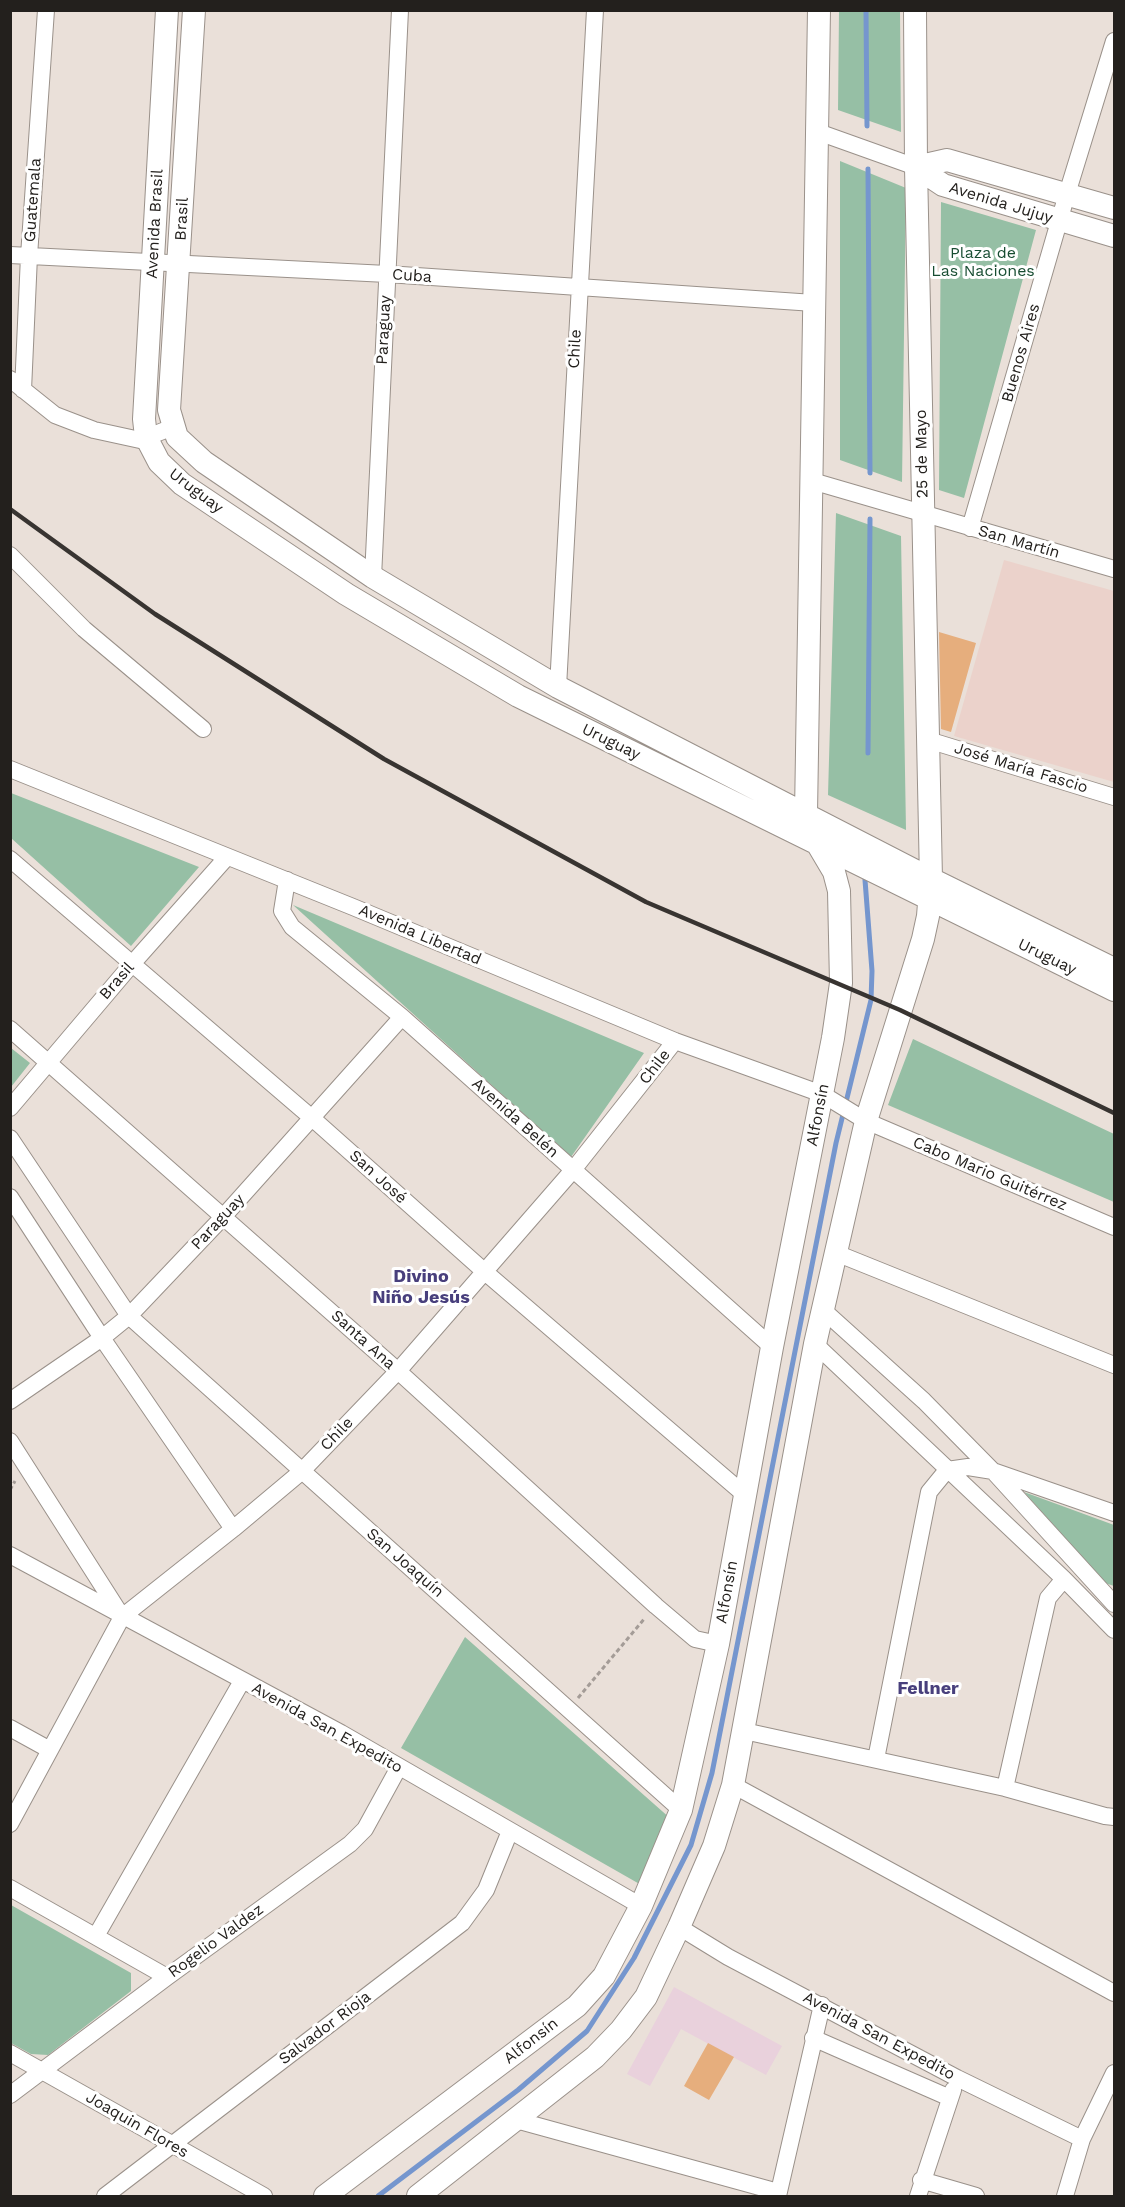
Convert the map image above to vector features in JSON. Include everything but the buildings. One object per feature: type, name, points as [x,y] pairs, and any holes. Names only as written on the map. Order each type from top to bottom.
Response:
[{"type":"street","name":"Guatemala","points":[[17,385],[29,256],[46,10]]},
{"type":"street","name":"Avenida Brasil","points":[[146,437],[144,419],[167,10]]},
{"type":"street","name":"Brasil","points":[[173,427],[169,410],[194,10]]},
{"type":"street","name":"Paraguay","points":[[373,577],[400,10]]},
{"type":"street","name":"Chile","points":[[558,687],[595,10]]},
{"type":"street","points":[[818,845],[806,813],[819,10]]},
{"type":"street","name":"25 de Mayo","points":[[915,10],[930,889]]},
{"type":"street","name":"Buenos Aires","points":[[970,528],[1114,41]]},
{"type":"street","points":[[818,132],[916,167]]},
{"type":"street","name":"Avenida Jujuy","points":[[916,167],[947,160],[1114,208]]},
{"type":"street","name":"Avenida Jujuy","points":[[916,167],[943,185],[1114,236]]},
{"type":"street","name":"Cuba","points":[[10,255],[387,274],[814,303]]},
{"type":"street","points":[[17,385],[55,415],[94,430],[140,440],[173,427]]},
{"type":"street","name":"Uruguay","points":[[173,427],[177,437],[204,462],[373,577],[558,687],[806,813],[930,889],[1114,990]]},
{"type":"street","name":"Uruguay","points":[[146,437],[159,462],[182,484],[346,594],[518,696],[818,845],[930,889],[1114,969]]},
{"type":"street","name":"San Martín","points":[[812,481],[1114,569]]},
{"type":"street","points":[[10,555],[84,628],[203,729]]},
{"type":"street","name":"José María Fascio","points":[[928,740],[1114,797]]},
{"type":"street","name":"Avenida Libertad","points":[[10,769],[287,880],[675,1041],[826,1096]]},
{"type":"street","name":"Alfonsín","points":[[325,2196],[577,2006],[604,1976],[641,1906],[681,1810],[718,1644],[772,1347],[826,1096],[841,983],[842,955],[839,891],[834,872],[818,845]]},
{"type":"street","name":"Brasil","points":[[10,1108],[132,964],[227,857]]},
{"type":"street","name":"San José","points":[[10,859],[745,1495]]},
{"type":"street","name":"Avenida Belén","points":[[287,880],[282,911],[292,927],[402,1017],[772,1347]]},
{"type":"street","points":[[418,2196],[595,2057],[621,2030],[646,1997],[714,1846],[733,1785],[744,1731],[815,1344],[836,1253],[859,1117],[922,939],[930,889]]},
{"type":"street","name":"Paraguay","points":[[10,1401],[102,1338],[129,1316],[224,1217],[402,1017]]},
{"type":"street","name":"Santa Ana","points":[[10,1029],[398,1371],[656,1606],[695,1638],[718,1644]]},
{"type":"street","name":"Chile","points":[[10,1824],[122,1617],[301,1472],[398,1371],[573,1170],[675,1041]]},
{"type":"street","name":"Cabo Mario Guitérrez","points":[[826,1096],[859,1117],[1114,1227]]},
{"type":"street","name":"San Joaquín","points":[[10,1138],[129,1316],[681,1810]]},
{"type":"street","points":[[10,1197],[102,1338],[233,1529]]},
{"type":"street","points":[[836,1253],[1114,1365]]},
{"type":"street","points":[[823,1310],[924,1401],[1112,1598]]},
{"type":"street","points":[[815,1344],[1064,1579],[1114,1630]]},
{"type":"street","points":[[10,1442],[122,1617]]},
{"type":"street","points":[[876,1759],[929,1492],[947,1470],[968,1467],[993,1471],[1114,1513]]},
{"type":"street","name":"Avenida San Expedito","points":[[10,1555],[242,1682],[341,1733],[641,1906]]},
{"type":"street","points":[[1005,1788],[1048,1598],[1064,1579]]},
{"type":"street","points":[[96,1936],[242,1682]]},
{"type":"street","points":[[10,1728],[50,1750]]},
{"type":"street","points":[[744,1731],[1005,1788],[1114,1817]]},
{"type":"street","name":"Rogelio Valdez","points":[[10,2095],[350,1844],[365,1829],[399,1767]]},
{"type":"street","points":[[733,1785],[1114,1993]]},
{"type":"street","name":"Salvador Rioja","points":[[105,2196],[462,1923],[486,1890],[510,1831]]},
{"type":"street","points":[[10,1888],[167,1977]]},
{"type":"street","name":"Avenida San Expedito","points":[[679,1927],[728,1957],[957,2078],[1082,2139]]},
{"type":"street","points":[[516,2120],[778,2194],[822,2005]]},
{"type":"street","points":[[813,2038],[950,2098]]},
{"type":"street","name":"Joaquin Flores","points":[[10,2054],[264,2196]]},
{"type":"street","points":[[1065,2196],[1082,2139],[1114,2073]]},
{"type":"street","points":[[918,2196],[921,2180],[957,2078]]},
{"type":"street","points":[[921,2180],[976,2196]]},
{"type":"path","points":[[569,1708],[656,1606]]},
{"type":"shaded area","points":[[1004,560],[1114,591],[1114,782],[954,736]]},
{"type":"shaded area","points":[[674,1987],[782,2046],[766,2075],[681,2029],[650,2086],[627,2074]]},
{"type":"green space","points":[[839,11],[900,11],[901,132],[838,110]]},
{"type":"green space","points":[[840,161],[906,188],[902,482],[840,460]]},
{"type":"green space","name":"Plaza de Las Naciones","points":[[941,202],[1036,230],[964,498],[939,490]]},
{"type":"green space","points":[[836,513],[901,536],[906,830],[828,795]]},
{"type":"green space","points":[[11,793],[199,867],[131,946],[11,838]]},
{"type":"green space","points":[[293,905],[644,1053],[571,1157]]},
{"type":"green space","points":[[913,1039],[1114,1134],[1114,1202],[888,1105]]},
{"type":"green space","points":[[11,1048],[30,1063],[11,1087]]},
{"type":"green space","points":[[1024,1492],[1114,1525],[1114,1586],[1105,1583]]},
{"type":"green space","points":[[465,1637],[671,1819],[643,1886],[401,1748]]},
{"type":"green space","points":[[11,1905],[131,1973],[131,1991],[48,2055],[31,2054],[11,2043]]},
{"type":"waterway","points":[[866,10],[867,126]]},
{"type":"waterway","points":[[868,169],[870,473]]},
{"type":"waterway","points":[[868,753],[870,519]]},
{"type":"waterway","points":[[378,2196],[518,2090],[587,2031],[634,1958],[691,1845],[712,1773],[836,1143],[871,1000],[872,971],[865,880]]},
{"type":"railway","points":[[10,509],[155,614],[384,759],[646,902],[900,1010],[1114,1113]]},
{"type":"district","name":"Divino Niño Jesús","points":[[421,1287]]},
{"type":"district","name":"Fellner","points":[[928,1689]]}]
